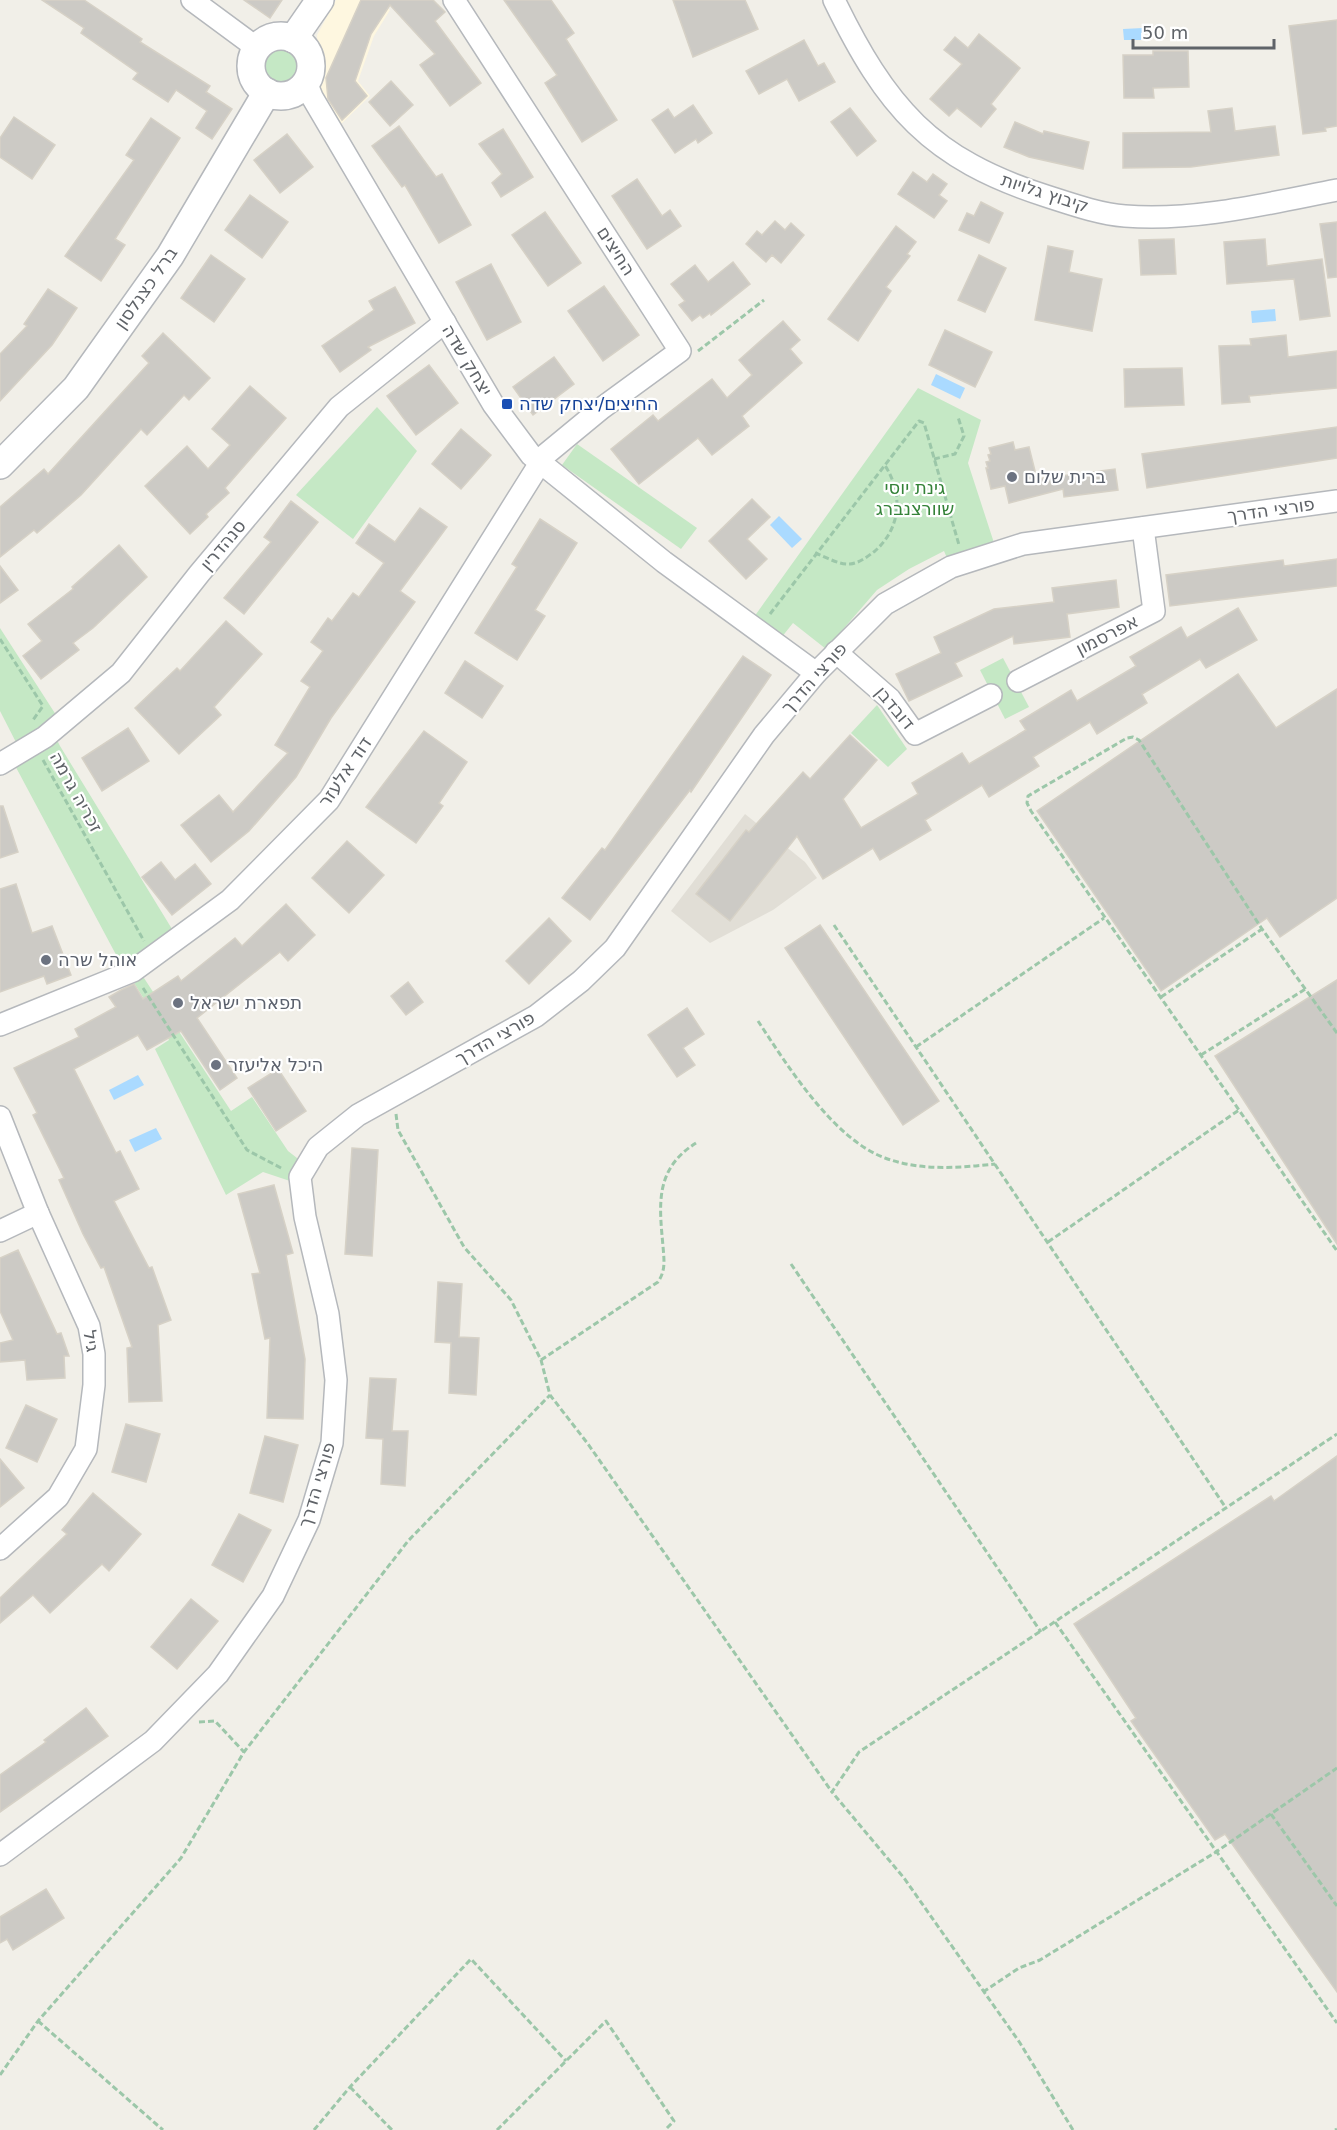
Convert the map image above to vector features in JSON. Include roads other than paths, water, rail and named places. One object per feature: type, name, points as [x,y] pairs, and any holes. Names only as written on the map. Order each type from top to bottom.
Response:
[{"type":"street","points":[[192,0],[257,48]]},
{"type":"street","points":[[293,39],[320,0]]},
{"type":"street","name":"החיצים","points":[[454,0],[680,351],[553,448],[540,464]]},
{"type":"street","name":"קיבוץ גלויות","points":[[834,0],[867,61],[898,107],[920,130],[973,168],[1023,189],[1069,203],[1126,216],[1214,213],[1337,190]]},
{"type":"street","points":[[277,36],[293,39],[304,46],[309,55],[310,74],[299,90],[290,94],[280,96],[267,92],[255,81],[250,62],[257,48],[267,38],[277,36]]},
{"type":"street","name":"יצחק שדה","points":[[310,74],[308,87],[312,97],[493,404],[516,437],[540,464],[664,562],[816,673]]},
{"type":"street","name":"ברל כצנלסון","points":[[0,465],[76,388],[163,266],[267,92]]},
{"type":"street","name":"סנהדרין","points":[[0,764],[34,744],[121,672],[199,574],[339,407],[445,322]]},
{"type":"street","name":"דוד אלעזר","points":[[0,1025],[133,971],[153,958],[230,900],[329,800],[540,464]]},
{"type":"street","name":"פורצי הדרך","points":[[0,1855],[153,1741],[218,1674],[273,1596],[309,1520],[332,1443],[336,1380],[328,1314],[305,1217],[300,1177],[318,1147],[358,1115],[536,1016],[581,981],[615,948],[764,735],[816,673],[885,604],[951,567],[1023,544],[1337,501]]},
{"type":"street","name":"אפרסמון","points":[[1017,681],[1154,610],[1143,528]]},
{"type":"street","name":"דובדבן","points":[[836,652],[890,699],[915,734],[991,695]]},
{"type":"street","name":"גיל","points":[[0,1117],[38,1213],[89,1326],[94,1354],[94,1385],[86,1449],[58,1497],[0,1549]]},
{"type":"street","points":[[0,1231],[38,1213]]},
{"type":"water","points":[[1143,28],[1144,40],[1124,40],[1123,29]]},
{"type":"water","points":[[1275,309],[1276,321],[1252,323],[1251,311]]},
{"type":"water","points":[[936,374],[965,388],[960,399],[931,385]]},
{"type":"water","points":[[779,516],[802,539],[792,548],[770,525]]},
{"type":"water","points":[[138,1075],[144,1085],[114,1100],[109,1090]]},
{"type":"water","points":[[156,1128],[162,1139],[135,1152],[129,1140]]},
{"type":"place","name":"החיצים/יצחק שדה","points":[[507,404]]},
{"type":"place","name":"ברית שלום","points":[[1012,477]]},
{"type":"place","name":"אוהל שרה","points":[[46,960]]},
{"type":"place","name":"תפארת ישראל","points":[[178,1003]]},
{"type":"place","name":"היכל אליעזר","points":[[216,1065]]},
{"type":"park label","name":"גינת יוסי שוורצנברג","points":[[915,498]]}]
